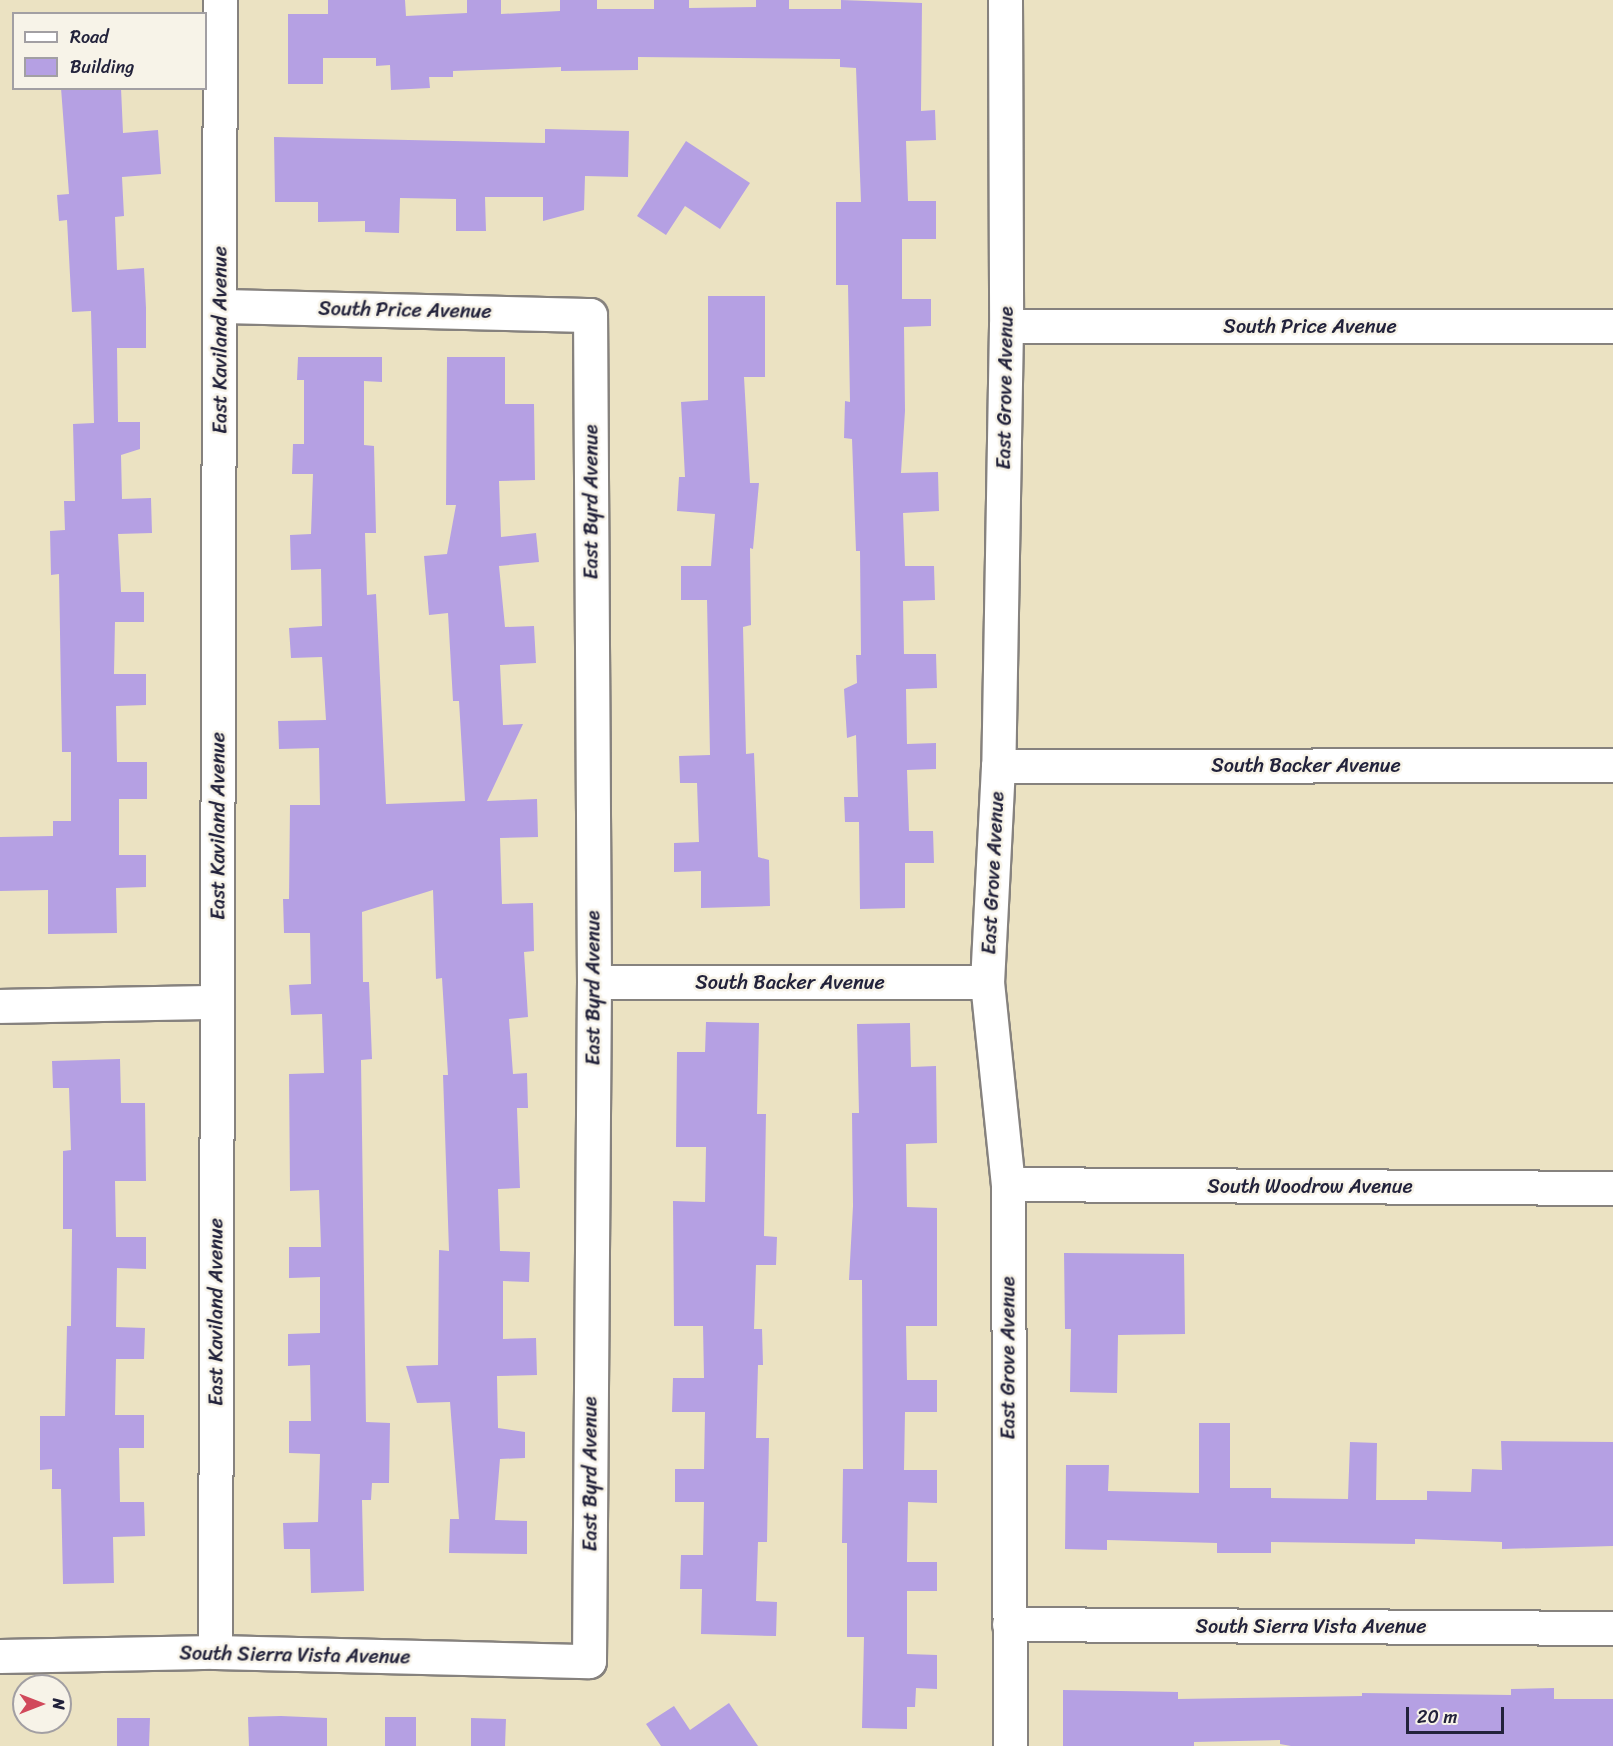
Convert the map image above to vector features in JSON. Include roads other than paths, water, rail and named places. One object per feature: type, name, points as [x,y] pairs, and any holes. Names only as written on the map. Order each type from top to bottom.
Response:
[{"type":"street","name":"East Kaviland Avenue","points":[[215,1652],[220,0]]},
{"type":"street","name":"East Grove Avenue","points":[[1005,0],[1006,326],[998,766],[987,982],[1008,1184],[1010,1746]]},
{"type":"street","name":"South Price Avenue","points":[[220,306],[590,315]]},
{"type":"street","name":"East Byrd Avenue","points":[[589,1661],[594,982],[590,315]]},
{"type":"street","name":"South Price Avenue","points":[[1006,326],[1613,326]]},
{"type":"street","name":"South Backer Avenue","points":[[998,766],[1613,765]]},
{"type":"street","name":"South Backer Avenue","points":[[594,982],[987,982]]},
{"type":"street","points":[[0,1006],[217,1002]]},
{"type":"street","name":"South Woodrow Avenue","points":[[1008,1184],[1613,1188]]},
{"type":"street","name":"South Sierra Vista Avenue","points":[[1010,1624],[1613,1628]]},
{"type":"street","name":"South Sierra Vista Avenue","points":[[0,1656],[215,1652],[589,1661]]}]
